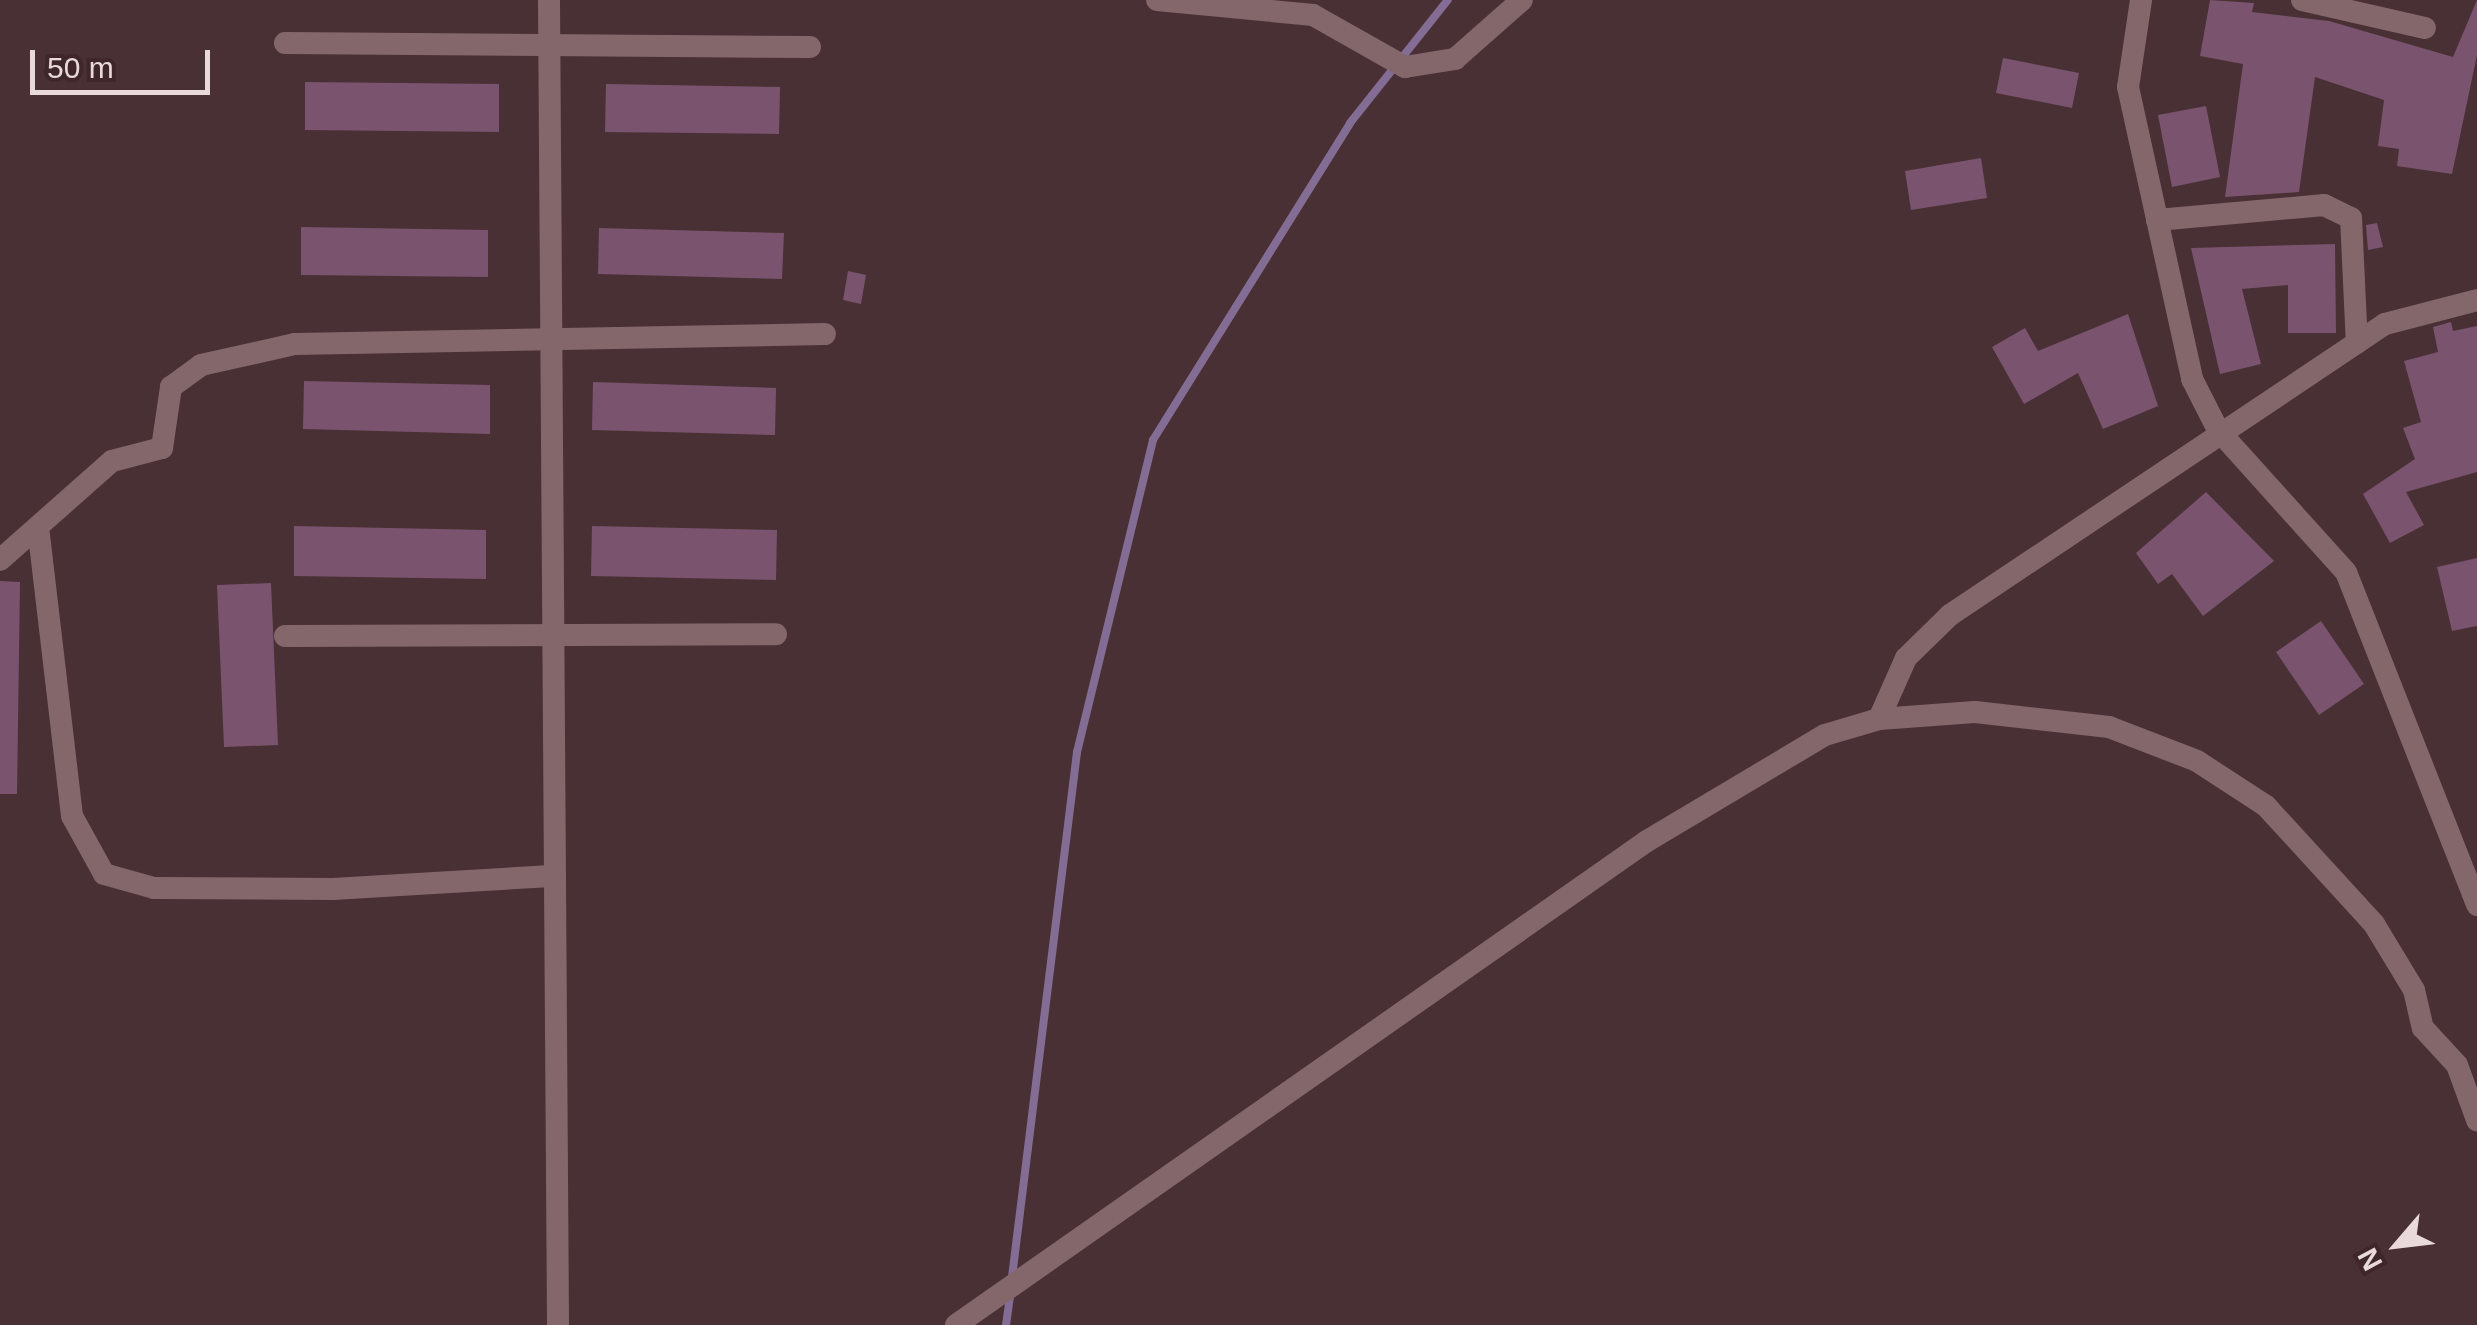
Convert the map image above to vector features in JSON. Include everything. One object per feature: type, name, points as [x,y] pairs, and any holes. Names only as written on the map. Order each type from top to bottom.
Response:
[{"type":"street","points":[[549,0],[546,338],[558,1325]]},
{"type":"street","points":[[1156,0],[1314,15],[1405,67],[1455,59],[1522,0]]},
{"type":"street","points":[[2141,0],[2128,87],[2192,380],[2218,430],[2346,572],[2477,905]]},
{"type":"street","points":[[2302,0],[2425,28]]},
{"type":"street","points":[[284,43],[810,46]]},
{"type":"street","points":[[2157,220],[2324,205],[2351,218],[2357,343]]},
{"type":"street","points":[[1879,719],[1888,688],[1950,615],[2218,430],[2386,324],[2477,300]]},
{"type":"street","points":[[0,560],[39,534],[112,461],[162,448],[171,387],[200,364],[295,344],[825,334]]},
{"type":"street","points":[[39,534],[72,816],[104,874],[154,888],[313,889],[552,876]]},
{"type":"street","points":[[285,636],[776,634]]},
{"type":"street","points":[[1888,688],[1906,717]]},
{"type":"street","points":[[956,1325],[1647,841],[1825,736],[1879,719],[1975,712],[2109,727],[2196,761],[2266,806],[2374,924],[2414,990],[2424,1028],[2457,1065],[2477,1120]]},
{"type":"building","points":[[2210,0],[2254,3],[2252,12],[2329,21],[2453,57],[2477,0],[2477,55],[2452,174],[2397,166],[2399,149],[2378,146],[2384,100],[2315,77],[2299,192],[2225,197],[2243,64],[2200,56]]},
{"type":"building","points":[[2003,58],[2079,73],[2072,108],[1996,93]]},
{"type":"building","points":[[305,82],[499,84],[499,132],[305,130]]},
{"type":"building","points":[[606,84],[780,87],[779,134],[605,132]]},
{"type":"building","points":[[2206,106],[2220,177],[2172,187],[2158,115]]},
{"type":"building","points":[[1981,158],[1987,198],[1911,210],[1905,171]]},
{"type":"building","points":[[2377,223],[2383,247],[2368,250],[2366,225]]},
{"type":"building","points":[[301,227],[488,230],[488,277],[301,275]]},
{"type":"building","points":[[599,228],[784,233],[782,279],[598,274]]},
{"type":"building","points":[[2335,244],[2336,333],[2288,333],[2288,285],[2242,289],[2261,364],[2220,374],[2191,248]]},
{"type":"building","points":[[848,271],[866,275],[861,304],[843,300]]},
{"type":"building","points":[[2128,314],[2158,406],[2103,429],[2078,373],[2024,404],[1992,347],[2025,328],[2038,351]]},
{"type":"building","points":[[2451,322],[2453,331],[2477,326],[2477,472],[2406,492],[2424,525],[2390,543],[2363,494],[2415,459],[2403,428],[2421,422],[2404,361],[2438,352],[2433,327]]},
{"type":"building","points":[[304,381],[490,385],[490,434],[303,429]]},
{"type":"building","points":[[593,382],[776,388],[775,435],[592,430]]},
{"type":"building","points":[[2206,492],[2274,561],[2203,616],[2172,574],[2158,584],[2136,553]]},
{"type":"building","points":[[294,526],[486,530],[486,579],[294,576]]},
{"type":"building","points":[[592,526],[777,530],[776,580],[591,576]]},
{"type":"building","points":[[2477,558],[2477,626],[2452,631],[2437,567]]},
{"type":"building","points":[[0,581],[20,582],[17,794],[0,794]]},
{"type":"building","points":[[271,583],[278,745],[224,747],[217,585]]},
{"type":"building","points":[[2321,621],[2364,684],[2319,715],[2276,652]]},
{"type":"waterway","points":[[1012,1277],[1077,752],[1153,440],[1350,123],[1448,0]]},
{"type":"waterway","points":[[1006,1325],[1010,1296]]}]
